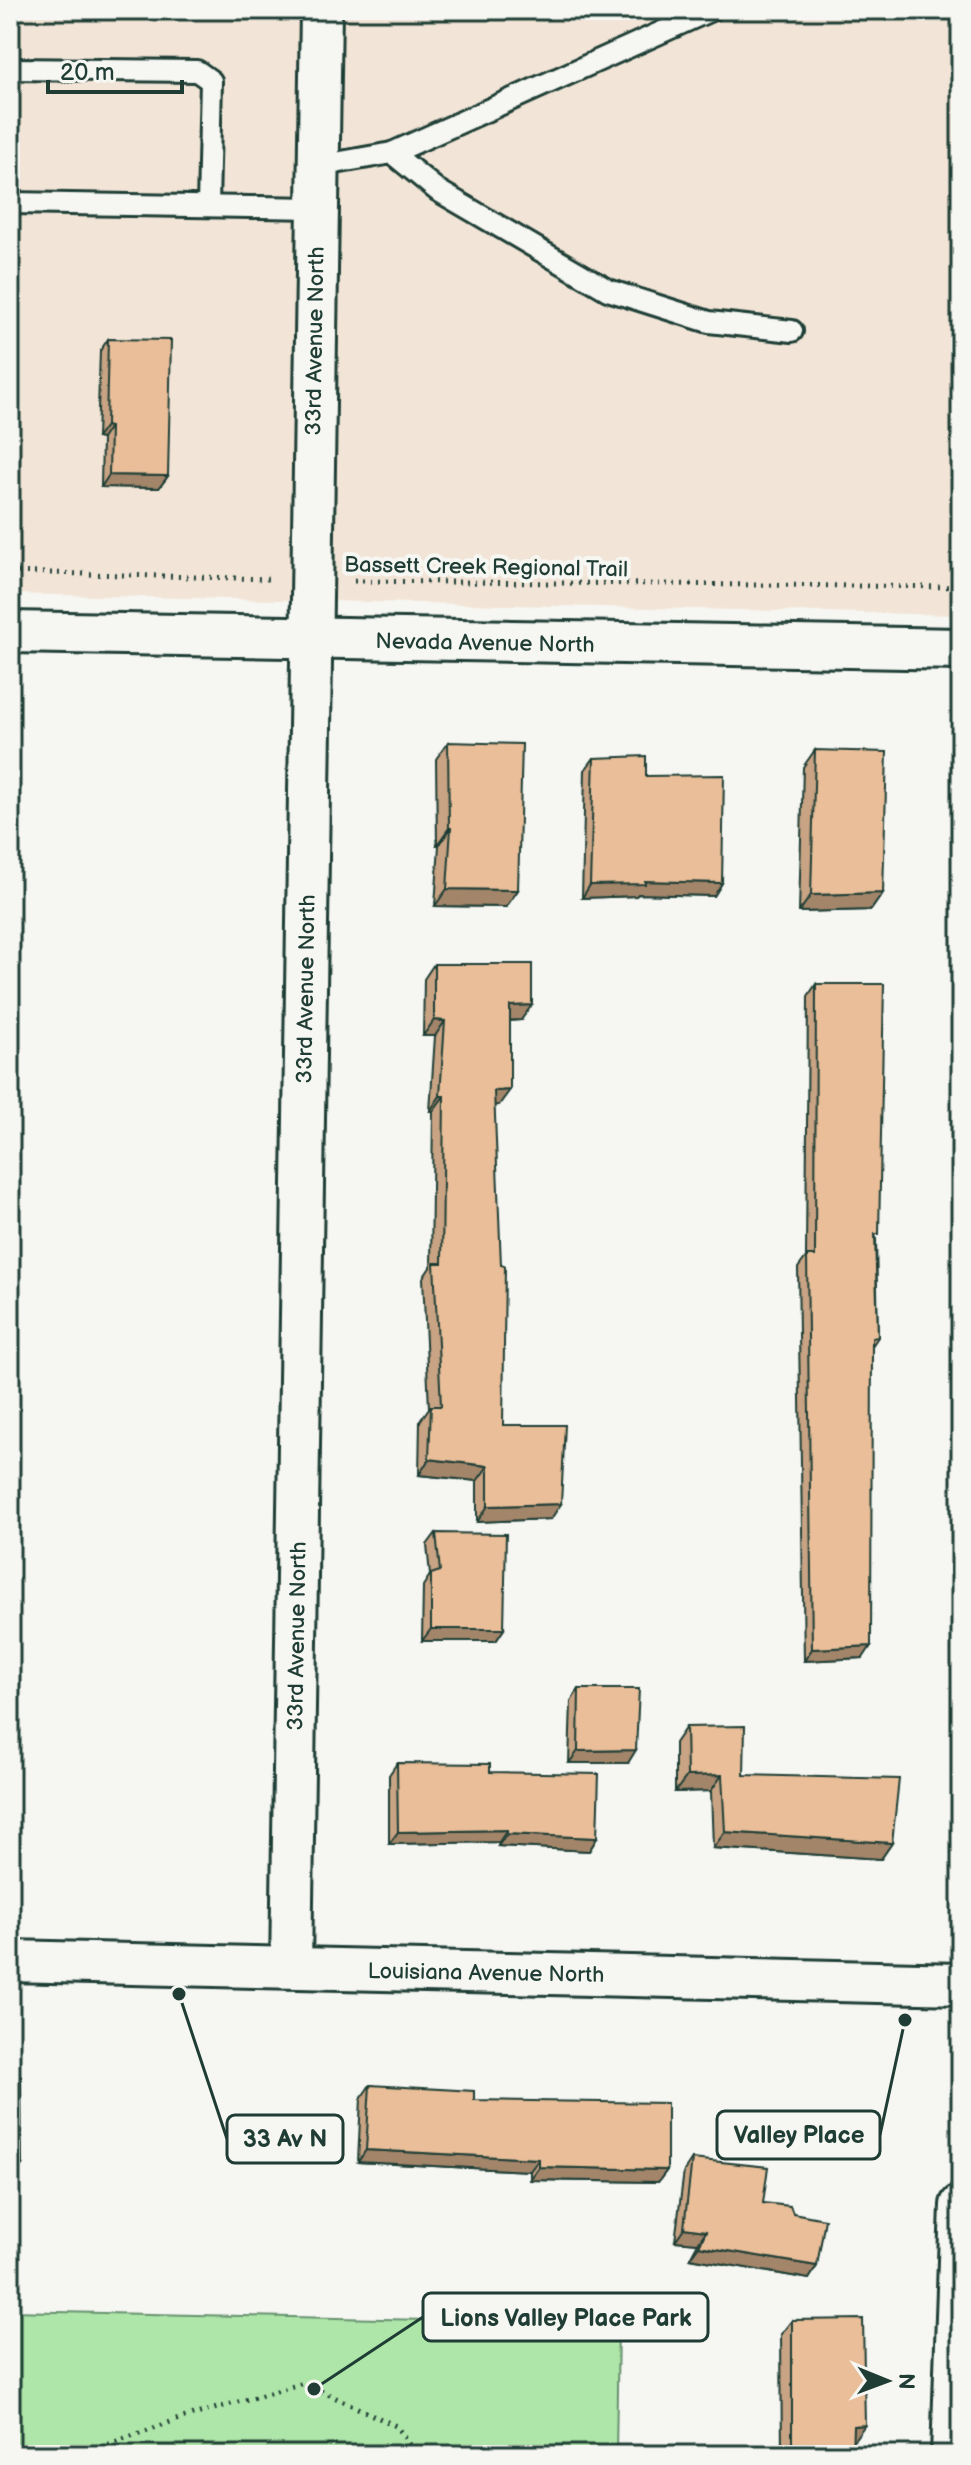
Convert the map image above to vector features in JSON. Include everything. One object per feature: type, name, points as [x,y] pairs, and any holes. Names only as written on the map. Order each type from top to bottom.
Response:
[{"type":"street","name":"33rd Avenue North","points":[[291,1967],[321,10]]},
{"type":"street","name":"Nevada Avenue North","points":[[10,632],[961,649]]},
{"type":"street","name":"Louisiana Avenue North","points":[[10,1961],[961,1984]]},
{"type":"street","points":[[952,2455],[961,2205]]},
{"type":"lane","points":[[318,166],[392,153],[711,10]]},
{"type":"lane","points":[[10,69],[197,71],[211,81],[208,205]]},
{"type":"lane","points":[[392,153],[437,190],[608,290],[709,322],[792,331]]},
{"type":"lane","points":[[10,203],[316,208]]},
{"type":"path","name":"Bassett Creek Regional Trail","points":[[10,572],[312,580],[961,587]]},
{"type":"path","points":[[78,2455],[179,2419],[304,2383],[396,2426],[418,2455]]},
{"type":"shaded area","points":[[10,10],[961,10],[961,615],[10,594]]},
{"type":"green space","points":[[10,2311],[618,2324],[616,2455],[10,2455]]},
{"type":"building","points":[[108,339],[171,340],[168,476],[109,475],[110,427],[106,426]]},
{"type":"building","points":[[448,742],[522,744],[518,890],[447,889],[451,828]]},
{"type":"building","points":[[815,750],[887,752],[883,893],[811,895]]},
{"type":"building","points":[[646,756],[646,776],[724,775],[722,883],[645,881],[645,884],[590,885],[594,758]]},
{"type":"building","points":[[434,964],[532,964],[532,1005],[510,1006],[510,1090],[494,1091],[501,1265],[505,1266],[503,1425],[565,1425],[561,1504],[488,1506],[488,1466],[429,1459],[431,1406],[441,1406],[434,1263],[442,1263],[444,1096],[440,1096],[445,1021],[434,1020]]},
{"type":"building","points":[[816,984],[884,984],[879,1234],[875,1234],[878,1337],[872,1338],[871,1646],[812,1649],[807,1256],[815,1256]]},
{"type":"building","points":[[436,1533],[506,1534],[504,1629],[431,1629],[431,1574],[440,1571]]},
{"type":"building","points":[[579,1689],[639,1689],[636,1750],[578,1751]]},
{"type":"building","points":[[745,1726],[744,1775],[899,1779],[892,1843],[725,1832],[722,1775],[687,1776],[686,1727]]},
{"type":"building","points":[[397,1763],[490,1764],[490,1772],[599,1774],[597,1838],[507,1834],[507,1830],[398,1832]]},
{"type":"building","points":[[21,2076],[22,2165],[10,2165],[10,2077]]},
{"type":"building","points":[[370,2085],[474,2091],[474,2100],[667,2103],[667,2170],[539,2167],[539,2159],[366,2150]]},
{"type":"building","points":[[692,2159],[768,2167],[763,2203],[790,2206],[793,2213],[825,2219],[817,2266],[699,2246],[706,2231],[684,2228]]},
{"type":"building","points":[[863,2319],[865,2425],[853,2426],[852,2455],[792,2455],[792,2320]]},
{"type":"place","name":"33 Av N","points":[[179,1994]]},
{"type":"place","name":"Valley Place","points":[[905,2020]]},
{"type":"place","name":"Lions Valley Place Park","points":[[314,2389]]}]
